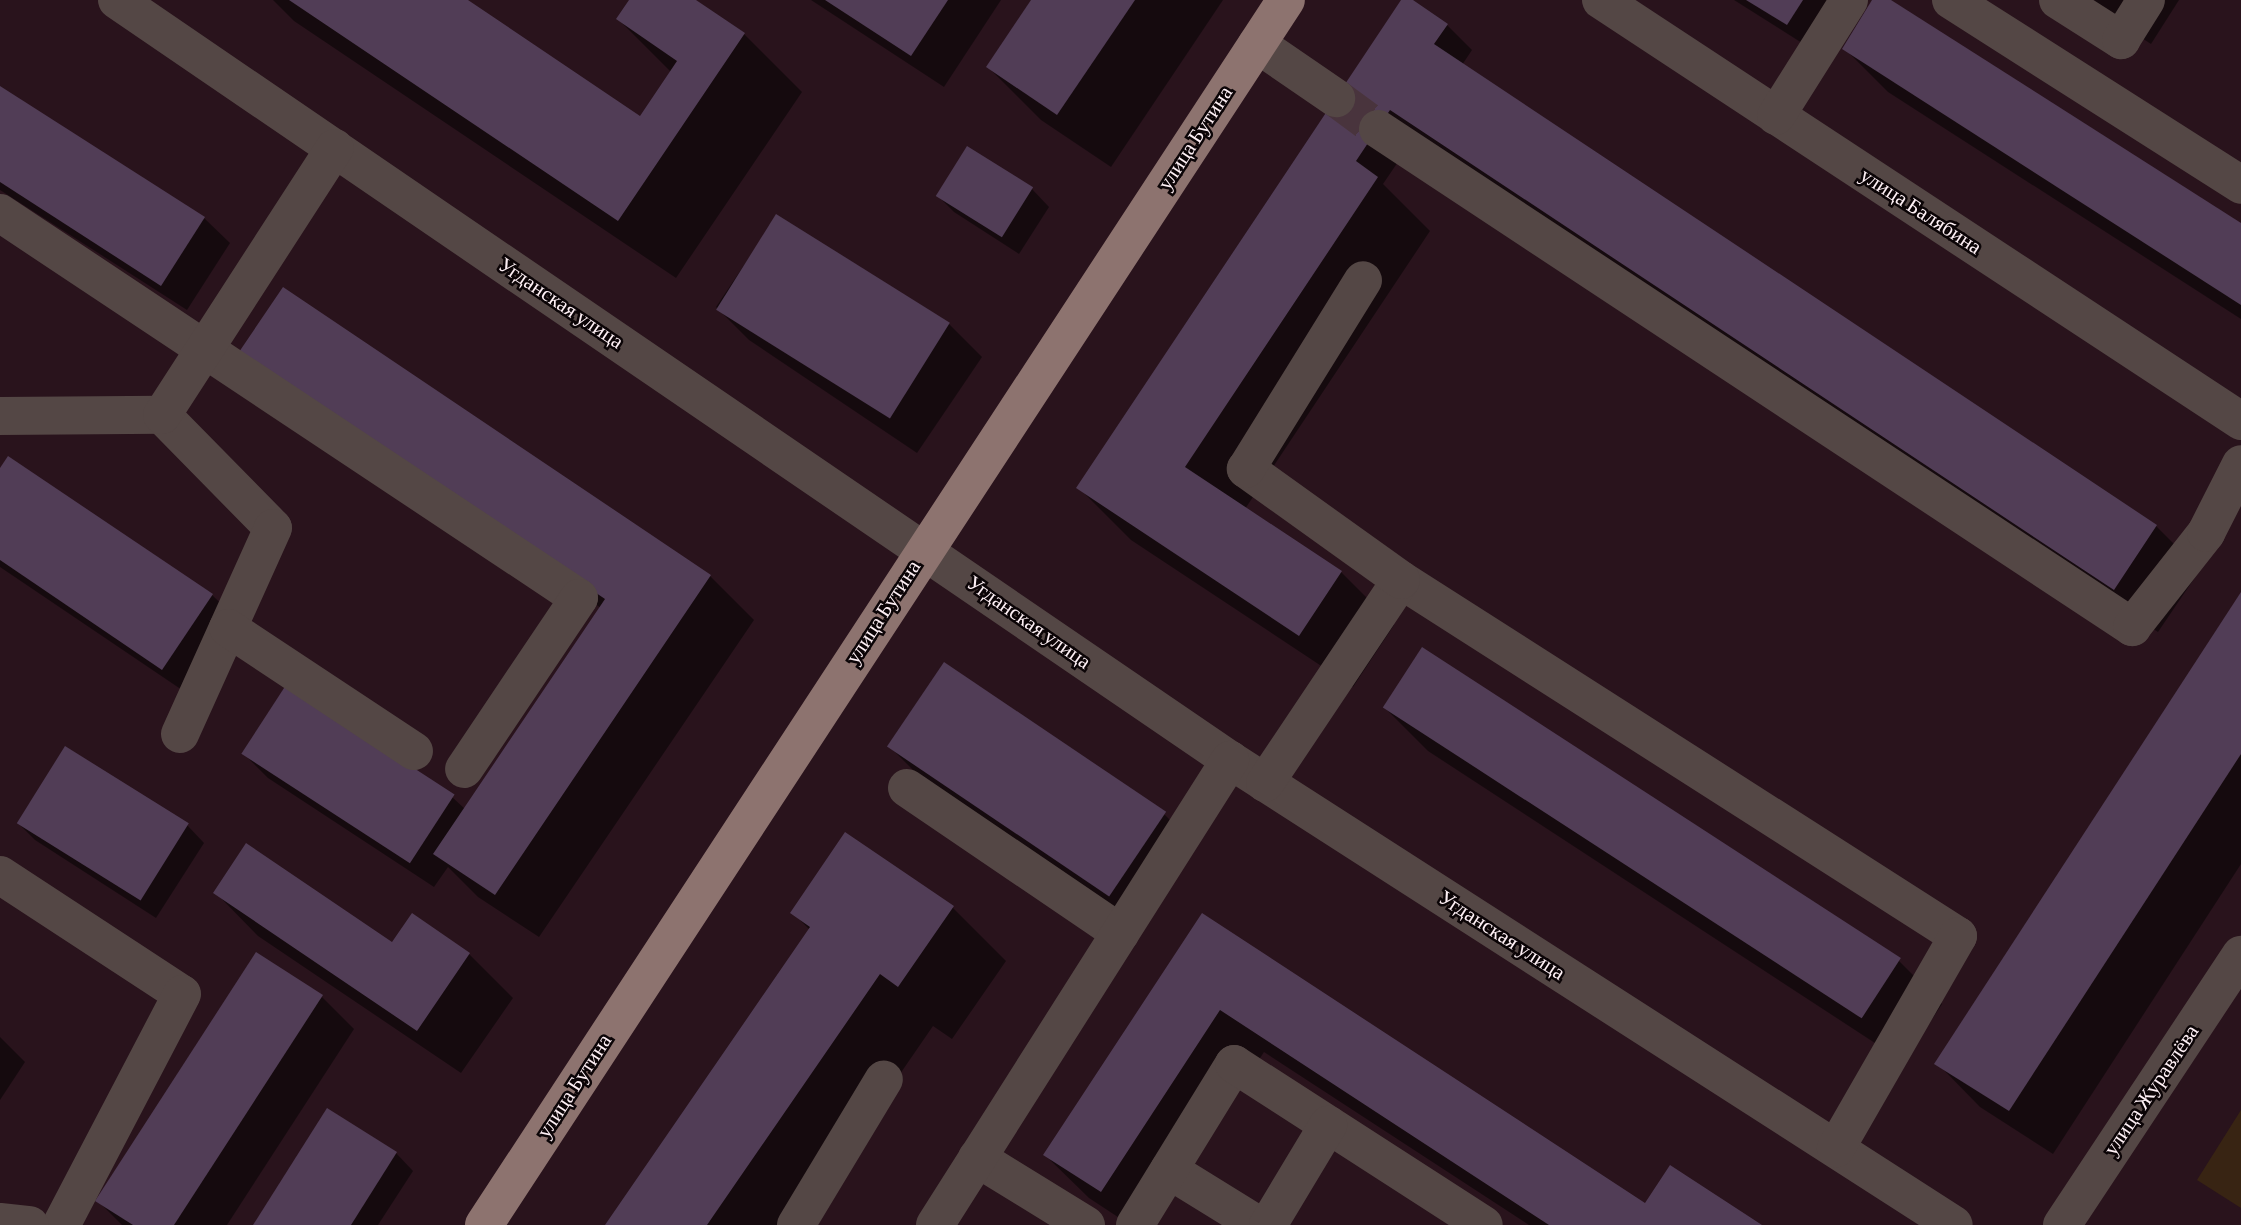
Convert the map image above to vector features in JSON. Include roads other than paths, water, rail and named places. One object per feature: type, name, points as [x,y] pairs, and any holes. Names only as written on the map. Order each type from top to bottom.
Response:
[{"type":"main road","name":"улица Бутина","points":[[484,1225],[924,549],[1286,0]]},
{"type":"street","name":"Угданская улица","points":[[117,0],[1230,760],[1954,1225]]},
{"type":"street","points":[[1776,116],[1849,0]]},
{"type":"street","points":[[1951,0],[2241,186]]},
{"type":"street","points":[[2058,0],[2121,40],[2147,0]]},
{"type":"street","name":"улица Балябина","points":[[1623,6],[1776,116],[2241,421]]},
{"type":"street","points":[[1257,44],[1336,98]]},
{"type":"street","points":[[1378,129],[2132,627],[2206,533],[2241,464]]},
{"type":"street","points":[[162,415],[335,148]]},
{"type":"street","points":[[0,212],[579,597],[464,769]]},
{"type":"street","points":[[1363,280],[1247,469],[1401,580],[1958,936],[1836,1148]]},
{"type":"street","points":[[0,416],[162,415],[273,528],[180,734]]},
{"type":"street","points":[[1265,782],[1401,580]]},
{"type":"street","points":[[228,628],[414,751]]},
{"type":"street","points":[[935,1225],[1230,760]]},
{"type":"street","points":[[907,788],[1120,933]]},
{"type":"street","points":[[0,875],[182,994],[61,1225]]},
{"type":"street","name":"улица Журавлёва","points":[[2062,1225],[2241,955]]},
{"type":"street","points":[[1135,1225],[1234,1064],[1483,1225]]},
{"type":"street","points":[[796,1225],[884,1079]]},
{"type":"street","points":[[1268,1225],[1328,1125]]},
{"type":"street","points":[[977,1158],[1086,1225]]},
{"type":"street","points":[[1169,1170],[1258,1225]]},
{"type":"street","points":[[0,1222],[30,1225]]},
{"type":"tunnel","points":[[1336,98],[1378,129]]}]
